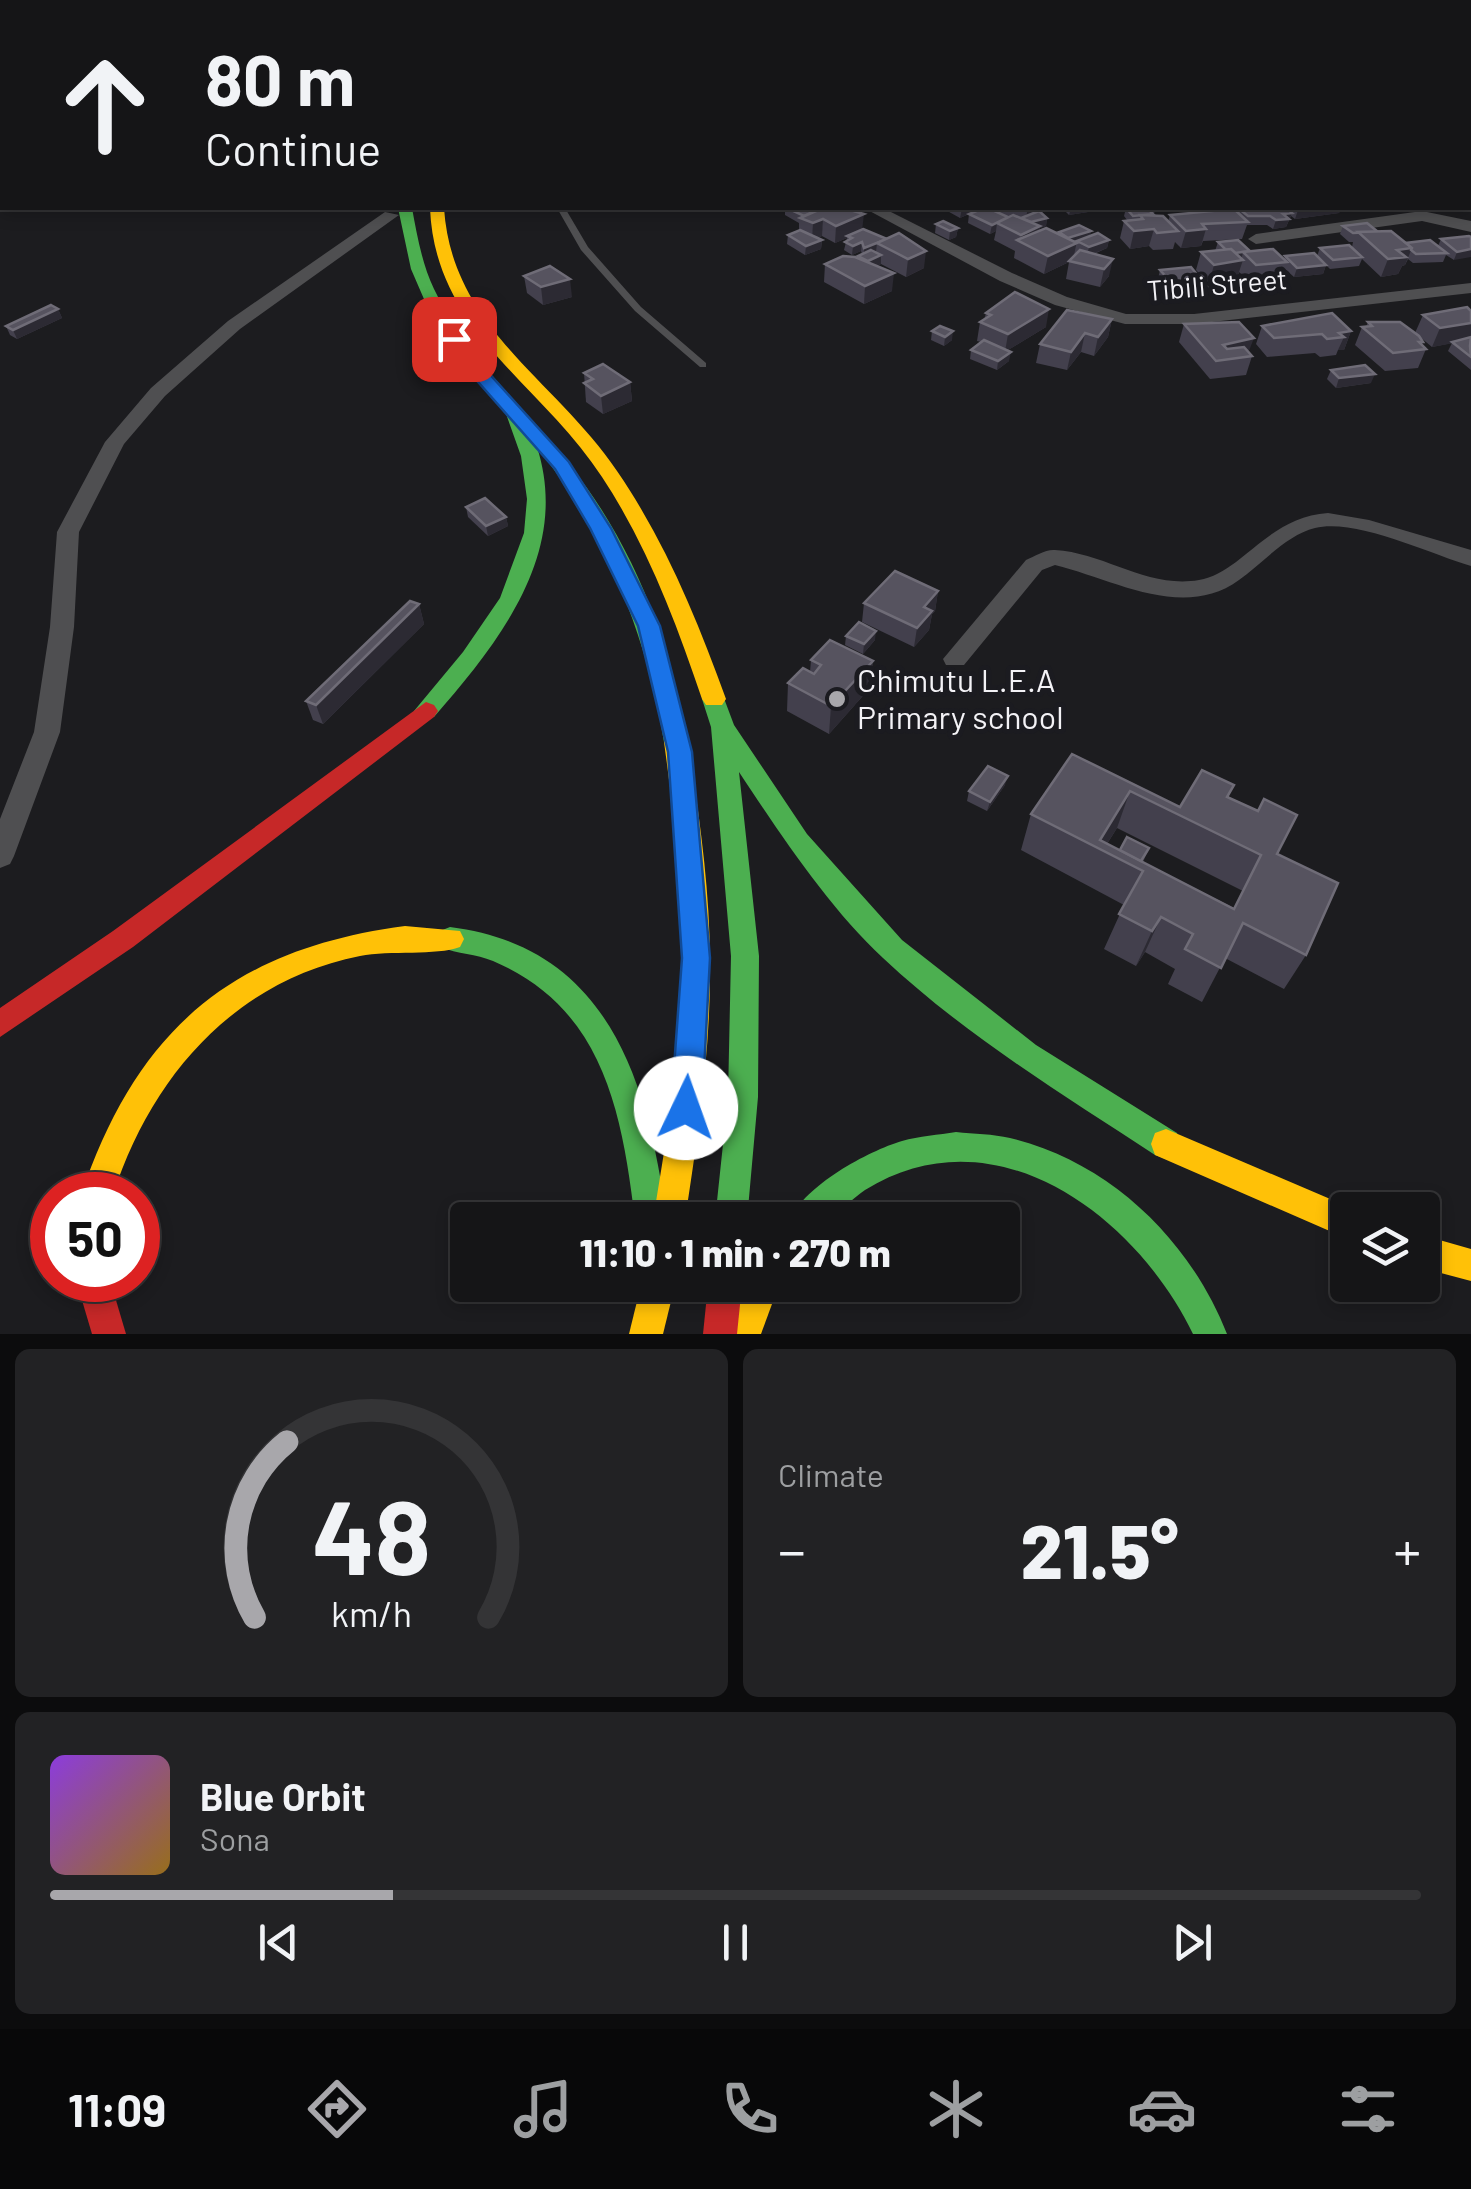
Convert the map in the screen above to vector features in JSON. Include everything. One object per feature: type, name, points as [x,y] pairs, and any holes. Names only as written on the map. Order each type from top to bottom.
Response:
[{"type":"main road","points":[[396,210],[423,284],[470,363],[562,466],[600,528],[649,626],[680,752],[696,958],[686,1108],[671,1202]]},
{"type":"main road","points":[[437,210],[440,247],[469,312],[606,468],[643,527],[684,610],[723,727],[746,956],[743,1097],[733,1202]]},
{"type":"main road","points":[[0,1024],[123,939],[419,719],[483,646],[522,576],[537,520],[532,465],[514,411]]},
{"type":"main road","points":[[723,727],[798,841],[892,949],[1026,1055],[1176,1150],[1330,1215]]},
{"type":"main road","points":[[104,1172],[112,1146],[146,1084],[197,1028],[253,984],[305,958],[354,941],[409,932],[474,940],[528,965],[577,1002],[610,1047],[638,1121],[649,1202]]},
{"type":"main road","points":[[822,1202],[834,1189],[886,1164],[939,1147],[991,1148],[1065,1170],[1110,1198],[1163,1250],[1210,1334]]},
{"type":"main road","points":[[1440,1256],[1471,1265]]},
{"type":"main road","points":[[100,1302],[109,1334]]},
{"type":"main road","points":[[646,1334],[654,1302]]},
{"type":"main road","points":[[720,1334],[723,1302]]},
{"type":"main road","points":[[744,1334],[756,1302]]},
{"type":"street","points":[[0,856],[47,732],[62,628],[68,532],[115,442],[158,392],[234,325],[396,210]]},
{"type":"street","name":"Tibili Street","points":[[876,210],[1006,278],[1062,301],[1125,318],[1194,319],[1471,288]]},
{"type":"street","points":[[1345,210],[1364,224]]},
{"type":"street","points":[[1454,220],[1471,211]]},
{"type":"street","points":[[1256,239],[1425,212],[1471,227]]},
{"type":"street","points":[[956,659],[1034,565],[1054,556],[1147,584],[1180,590],[1207,588],[1226,580],[1293,530],[1316,520],[1345,522],[1471,558]]},
{"type":"lane","points":[[562,210],[584,248],[638,309],[703,365]]},
{"type":"building","points":[[791,210],[818,210],[804,216]]},
{"type":"building","points":[[818,210],[864,214],[836,226],[823,219],[813,223],[800,218]]},
{"type":"building","points":[[992,210],[1008,217],[992,225],[969,214]]},
{"type":"building","points":[[1128,210],[1149,210],[1153,214],[1133,216]]},
{"type":"building","points":[[1235,210],[1248,222],[1202,224],[1206,229],[1186,231],[1170,215]]},
{"type":"building","points":[[1240,210],[1292,213],[1283,214],[1289,219],[1276,220],[1270,216],[1248,216]]},
{"type":"building","points":[[1039,211],[1047,218],[1031,222],[1021,218]]},
{"type":"building","points":[[1013,215],[1040,226],[1021,235],[997,223]]},
{"type":"building","points":[[1140,215],[1163,216],[1178,231],[1134,231],[1124,221],[1143,219]]},
{"type":"building","points":[[943,221],[958,228],[950,231],[936,224]]},
{"type":"building","points":[[1367,223],[1378,232],[1353,233],[1343,226]]},
{"type":"building","points":[[1079,225],[1091,231],[1068,238],[1059,232]]},
{"type":"building","points":[[1046,228],[1077,243],[1048,256],[1017,240]]},
{"type":"building","points":[[863,229],[887,239],[864,248],[862,242],[853,246],[845,242],[852,238],[847,236]]},
{"type":"building","points":[[800,230],[822,240],[806,246],[788,235]]},
{"type":"building","points":[[1391,231],[1412,248],[1397,250],[1406,257],[1388,259],[1358,232]]},
{"type":"building","points":[[899,233],[926,251],[908,259],[877,243]]},
{"type":"building","points":[[1098,233],[1109,240],[1089,247],[1077,241]]},
{"type":"building","points":[[1469,236],[1471,249],[1457,252],[1441,239]]},
{"type":"building","points":[[1238,240],[1250,251],[1235,253],[1218,242]]},
{"type":"building","points":[[1430,240],[1447,253],[1416,254],[1406,243]]},
{"type":"building","points":[[1349,245],[1362,257],[1333,260],[1320,248]]},
{"type":"building","points":[[1231,249],[1243,260],[1214,265],[1201,252]]},
{"type":"building","points":[[1273,249],[1287,262],[1256,265],[1243,252]]},
{"type":"building","points":[[871,250],[881,255],[868,261],[858,256]]},
{"type":"building","points":[[1080,250],[1113,259],[1104,269],[1069,261]]},
{"type":"building","points":[[1314,253],[1326,265],[1297,268],[1285,256]]},
{"type":"building","points":[[843,256],[894,273],[865,286],[825,264]]},
{"type":"building","points":[[550,266],[570,279],[541,287],[524,276]]},
{"type":"building","points":[[1191,267],[1208,288],[1180,292],[1160,270]]},
{"type":"building","points":[[1015,292],[1049,309],[1008,334],[980,322],[991,315],[986,313]]},
{"type":"building","points":[[51,305],[58,309],[13,330],[6,326]]},
{"type":"building","points":[[1467,307],[1471,323],[1440,328],[1423,315]]},
{"type":"building","points":[[1067,310],[1112,319],[1098,337],[1085,333],[1071,352],[1040,344]]},
{"type":"building","points":[[1332,313],[1351,331],[1339,333],[1344,337],[1327,339],[1322,334],[1274,338],[1262,326]]},
{"type":"building","points":[[1239,322],[1254,338],[1223,345],[1227,349],[1244,347],[1252,356],[1216,361],[1184,324]]},
{"type":"building","points":[[1368,322],[1400,322],[1419,336],[1426,349],[1393,353],[1362,327],[1372,326]]},
{"type":"building","points":[[940,326],[953,331],[945,337],[932,331]]},
{"type":"building","points":[[1471,337],[1470,346],[1471,357],[1452,342]]},
{"type":"building","points":[[984,340],[1011,352],[998,361],[971,350]]},
{"type":"building","points":[[603,364],[630,382],[601,396],[584,383],[593,379],[584,373]]},
{"type":"building","points":[[1365,365],[1375,374],[1339,378],[1331,370]]},
{"type":"building","points":[[485,498],[506,517],[486,526],[466,507]]},
{"type":"building","points":[[895,571],[938,591],[924,607],[932,611],[917,628],[864,603]]},
{"type":"building","points":[[410,601],[419,604],[316,705],[306,701]]},
{"type":"building","points":[[859,622],[876,631],[864,644],[846,636]]},
{"type":"building","points":[[830,640],[873,661],[831,706],[788,683],[803,668],[814,674],[821,665],[811,660]]},
{"type":"building","points":[[1072,754],[1180,807],[1202,770],[1234,785],[1227,797],[1258,811],[1264,799],[1297,815],[1277,854],[1338,883],[1306,955],[1243,923],[1221,968],[1185,949],[1193,934],[1161,917],[1152,931],[1119,914],[1143,871],[1031,814]],"holes":[[[1130,791],[1261,855],[1234,909],[1100,840]]]},
{"type":"building","points":[[988,766],[1008,776],[990,802],[969,791]]},
{"type":"building","points":[[1127,837],[1149,848],[1141,861],[1120,850]]},
{"type":"traffic: fast","points":[[405,210],[418,269],[453,336],[560,464],[620,561],[661,668],[676,742]]},
{"type":"traffic: fast","points":[[426,711],[492,629],[525,566],[534,533],[537,499],[530,456],[514,411]]},
{"type":"traffic: fast","points":[[714,699],[723,727],[745,956],[743,1097],[733,1202]]},
{"type":"traffic: fast","points":[[723,727],[798,841],[892,949],[1026,1055],[1166,1144]]},
{"type":"traffic: fast","points":[[450,939],[490,947],[527,965],[576,1004],[597,1031],[626,1088],[635,1118],[648,1202]]},
{"type":"traffic: fast","points":[[827,1202],[853,1180],[903,1156],[956,1147],[1009,1153],[1060,1171],[1108,1200],[1150,1239],[1185,1287],[1210,1334]]},
{"type":"traffic: slow","points":[[437,210],[440,246],[451,279],[468,310],[608,471],[669,582],[714,699]]},
{"type":"traffic: slow","points":[[672,1202],[689,1078],[696,962],[692,867],[676,742]]},
{"type":"traffic: slow","points":[[105,1172],[126,1120],[166,1059],[198,1026],[234,998],[274,974],[316,956],[360,944],[405,938],[450,939]]},
{"type":"traffic: slow","points":[[1166,1144],[1330,1215]]},
{"type":"traffic: slow","points":[[1440,1256],[1471,1265]]},
{"type":"traffic: slow","points":[[646,1334],[654,1302]]},
{"type":"traffic: slow","points":[[744,1334],[756,1302]]},
{"type":"traffic: jam","points":[[0,1024],[123,939],[426,711]]},
{"type":"traffic: jam","points":[[100,1302],[109,1334]]},
{"type":"traffic: jam","points":[[720,1334],[723,1302]]},
{"type":"place","name":"Chimutu L.E.A Primary school","points":[[837,699]]},
{"type":"route","points":[[454,339],[470,363],[562,466],[600,528],[649,626],[680,752],[696,958],[686,1108]]}]
